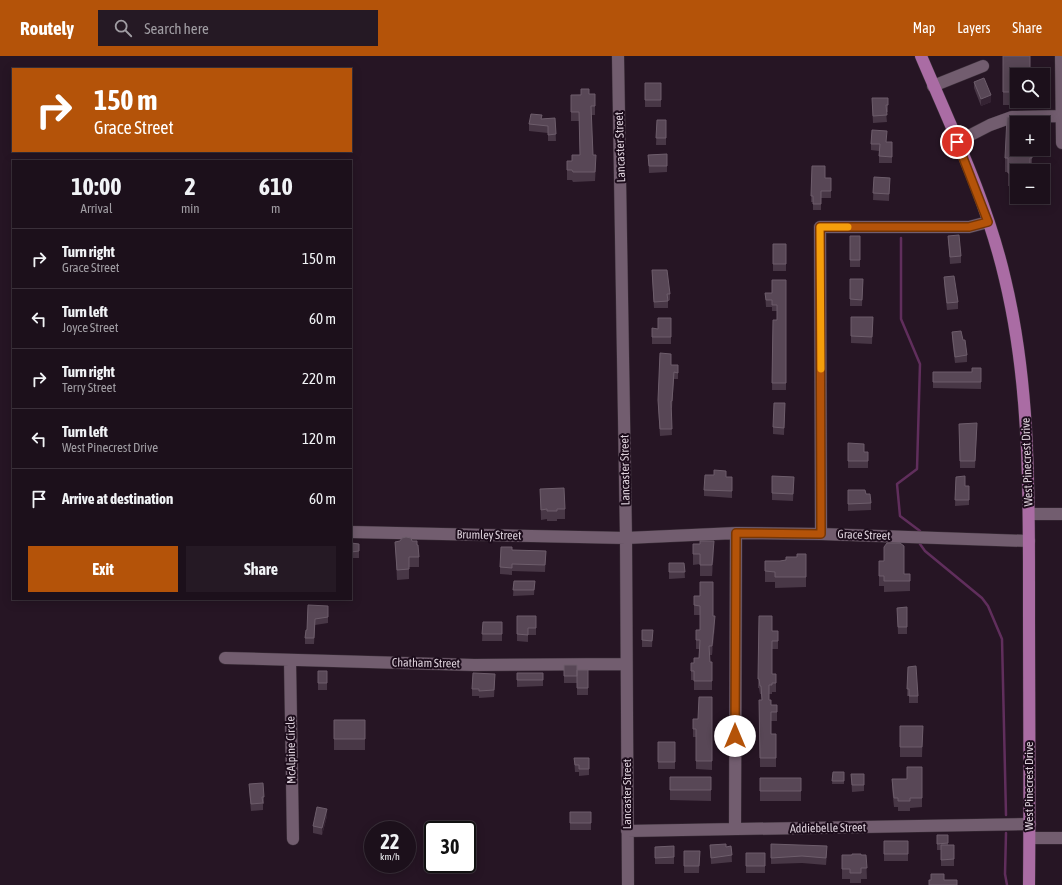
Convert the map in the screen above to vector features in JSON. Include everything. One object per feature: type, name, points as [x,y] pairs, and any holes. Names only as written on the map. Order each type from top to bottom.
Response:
[{"type":"main road","name":"West Pinecrest Drive","points":[[921,56],[988,222],[1005,278],[1022,370],[1028,440],[1029,885]]},
{"type":"street","name":"Lancaster Street","points":[[618,56],[626,538],[628,885]]},
{"type":"street","points":[[1061,56],[1062,143]]},
{"type":"street","points":[[934,86],[983,66]]},
{"type":"street","points":[[957,142],[990,125],[1012,117],[1062,116]]},
{"type":"street","points":[[821,534],[820,227],[969,227],[988,222]]},
{"type":"street","points":[[1029,514],[1062,514]]},
{"type":"street","name":"Brumley Street","points":[[352,532],[626,538]]},
{"type":"street","name":"Grace Street","points":[[626,538],[736,533],[821,534],[1029,541]]},
{"type":"street","points":[[734,829],[736,533]]},
{"type":"street","name":"Chatham Street","points":[[225,658],[474,664],[626,664]]},
{"type":"street","name":"McAlpine Circle","points":[[290,660],[293,839]]},
{"type":"street","name":"Addiebelle Street","points":[[627,831],[1030,824]]},
{"type":"street","points":[[1030,838],[1062,838]]},
{"type":"building","points":[[1003,56],[1030,56],[1030,68],[1010,68],[1010,92],[1003,92]]},
{"type":"building","points":[[984,78],[991,95],[981,99],[974,82]]},
{"type":"building","points":[[645,83],[661,83],[661,100],[645,100]]},
{"type":"building","points":[[581,89],[589,89],[589,94],[595,94],[595,106],[591,106],[593,155],[596,155],[595,172],[573,172],[572,170],[567,170],[567,161],[572,161],[572,155],[580,155],[579,112],[571,112],[571,95],[581,95]]},
{"type":"building","points":[[872,98],[888,98],[888,105],[886,105],[887,115],[873,116]]},
{"type":"building","points":[[531,114],[542,115],[541,119],[555,118],[556,134],[548,135],[548,126],[529,124]]},
{"type":"building","points":[[1007,117],[1010,117],[1010,156],[1032,156],[1032,158],[1030,158],[1030,164],[1010,164],[1010,173],[1008,173],[1008,158],[1005,158]]},
{"type":"building","points":[[657,120],[666,120],[666,138],[656,138]]},
{"type":"building","points":[[872,130],[887,131],[886,142],[892,142],[892,157],[879,156],[880,144],[871,144]]},
{"type":"building","points":[[667,154],[667,166],[649,166],[648,155]]},
{"type":"building","points":[[812,166],[825,166],[825,178],[831,178],[831,191],[821,191],[821,204],[813,204],[813,196],[811,196]]},
{"type":"building","points":[[874,177],[890,178],[889,194],[873,193]]},
{"type":"building","points":[[959,235],[961,256],[950,257],[948,236]]},
{"type":"building","points":[[850,236],[860,236],[860,260],[850,260]]},
{"type":"building","points":[[773,244],[786,244],[786,264],[773,264]]},
{"type":"building","points":[[652,270],[667,270],[670,294],[667,294],[668,301],[654,302]]},
{"type":"building","points":[[954,276],[958,302],[947,303],[944,277]]},
{"type":"building","points":[[850,279],[863,279],[862,300],[850,299]]},
{"type":"building","points":[[772,280],[786,280],[786,383],[772,383],[773,320],[777,320],[777,305],[772,305],[772,300],[766,300],[765,293],[772,293]]},
{"type":"building","points":[[851,317],[873,317],[872,337],[851,336]]},
{"type":"building","points":[[658,318],[671,318],[671,337],[652,337],[652,328],[658,329]]},
{"type":"building","points":[[961,331],[963,340],[965,340],[967,355],[955,357],[952,332]]},
{"type":"building","points":[[660,353],[671,354],[671,365],[678,365],[678,373],[674,372],[671,401],[672,429],[660,429],[658,400]]},
{"type":"building","points":[[972,368],[981,368],[981,382],[933,382],[933,372],[972,372]]},
{"type":"building","points":[[774,403],[785,403],[784,428],[773,427]]},
{"type":"building","points":[[977,423],[975,461],[960,461],[959,424]]},
{"type":"building","points":[[848,443],[864,444],[864,452],[868,452],[868,461],[848,461]]},
{"type":"building","points":[[714,470],[726,471],[726,477],[732,477],[732,491],[704,490],[705,475],[714,475]]},
{"type":"building","points":[[772,476],[794,477],[793,494],[772,493]]},
{"type":"building","points":[[965,476],[965,486],[969,486],[969,500],[955,500],[956,477]]},
{"type":"building","points":[[564,488],[565,509],[557,509],[557,511],[547,511],[547,509],[541,510],[540,489]]},
{"type":"building","points":[[848,490],[865,490],[866,494],[870,494],[871,503],[848,504]]},
{"type":"building","points":[[406,537],[411,538],[412,541],[417,541],[419,557],[409,557],[409,569],[397,570],[395,542]]},
{"type":"building","points":[[700,541],[714,541],[712,565],[700,565],[700,554],[693,554],[693,544],[700,544]]},
{"type":"building","points":[[352,543],[359,544],[359,551],[352,552]]},
{"type":"building","points":[[887,543],[900,543],[904,546],[904,574],[910,574],[910,581],[884,581],[884,576],[879,576],[879,561],[884,561],[884,547]]},
{"type":"building","points":[[501,547],[512,547],[512,550],[546,551],[545,565],[512,564],[512,568],[500,567]]},
{"type":"building","points":[[797,554],[806,554],[806,577],[775,577],[775,572],[765,571],[765,561],[786,560],[786,557],[797,557]]},
{"type":"building","points":[[669,563],[684,563],[685,572],[669,572]]},
{"type":"building","points":[[514,581],[535,581],[534,590],[513,590]]},
{"type":"building","points":[[700,582],[713,582],[713,616],[715,616],[712,646],[709,646],[710,662],[712,662],[712,681],[694,681],[694,671],[691,671],[691,663],[694,663],[694,658],[699,658],[700,640],[696,640],[696,630],[700,630],[700,606],[694,605],[694,596],[700,596]]},
{"type":"building","points":[[308,605],[328,606],[328,617],[315,619],[314,638],[305,638],[307,630]]},
{"type":"building","points":[[907,607],[907,627],[898,627],[897,608]]},
{"type":"building","points":[[517,616],[536,616],[536,628],[528,628],[528,635],[517,634]]},
{"type":"building","points":[[759,616],[772,616],[772,631],[778,631],[778,641],[772,641],[772,674],[776,674],[776,683],[769,685],[769,700],[771,700],[771,705],[777,705],[777,712],[771,712],[771,734],[776,734],[776,758],[760,758],[759,700],[762,700],[761,686],[758,679]]},
{"type":"building","points":[[483,622],[502,622],[502,634],[482,634]]},
{"type":"building","points":[[642,630],[653,630],[652,641],[642,640]]},
{"type":"building","points":[[564,665],[577,665],[577,676],[564,676]]},
{"type":"building","points":[[916,666],[918,696],[909,696],[909,689],[907,689],[908,667]]},
{"type":"building","points":[[577,670],[588,670],[588,688],[577,688]]},
{"type":"building","points":[[318,671],[327,671],[327,683],[318,683]]},
{"type":"building","points":[[473,673],[495,674],[494,690],[479,691],[479,689],[472,689]]},
{"type":"building","points":[[517,673],[543,673],[543,680],[517,680]]},
{"type":"building","points":[[699,697],[712,697],[712,761],[696,761],[696,729],[693,729],[693,719],[698,719]]},
{"type":"building","points":[[334,720],[365,720],[365,739],[334,739]]},
{"type":"building","points":[[900,726],[923,726],[922,747],[900,747]]},
{"type":"building","points":[[658,742],[675,742],[675,762],[658,762]]},
{"type":"building","points":[[574,758],[589,758],[589,769],[579,769],[579,765],[575,765]]},
{"type":"building","points":[[907,767],[922,767],[922,798],[910,798],[910,801],[898,801],[898,798],[894,798],[892,779],[907,779]]},
{"type":"building","points":[[833,772],[844,772],[844,781],[832,781]]},
{"type":"building","points":[[851,774],[864,774],[864,785],[852,785]]},
{"type":"building","points":[[670,777],[711,777],[711,790],[670,790]]},
{"type":"building","points":[[760,778],[801,778],[801,791],[760,791]]},
{"type":"building","points":[[263,783],[263,803],[251,804],[249,784]]},
{"type":"building","points":[[317,807],[327,809],[322,828],[313,826]]},
{"type":"building","points":[[570,812],[591,812],[591,823],[570,823]]},
{"type":"building","points":[[937,835],[948,835],[948,843],[937,844]]},
{"type":"building","points":[[884,841],[908,841],[908,854],[884,854]]},
{"type":"building","points":[[726,844],[726,847],[731,846],[732,855],[711,858],[710,845]]},
{"type":"building","points":[[771,844],[827,846],[826,858],[802,856],[771,858]]},
{"type":"building","points":[[941,845],[954,845],[954,859],[941,860]]},
{"type":"building","points":[[674,846],[674,857],[655,858],[655,847]]},
{"type":"building","points":[[684,851],[700,851],[699,866],[684,866]]},
{"type":"building","points":[[746,853],[765,853],[765,866],[746,866]]},
{"type":"building","points":[[842,855],[866,855],[867,868],[861,868],[861,873],[850,873],[850,869],[842,869]]},
{"type":"building","points":[[931,874],[944,874],[944,880],[957,880],[957,885],[929,885]]},
{"type":"waterway","points":[[901,238],[901,319],[920,364],[917,469],[897,484],[900,516],[920,531]]},
{"type":"waterway","points":[[920,544],[925,551],[982,598],[988,606],[1002,639],[1006,815]]},
{"type":"waterway","points":[[1006,833],[1005,874],[1007,885]]},
{"type":"slow traffic","points":[[821,369],[820,227],[848,227]]},
{"type":"route","points":[[735,736],[736,533],[821,534],[820,227],[969,227],[988,222],[957,142]]}]
